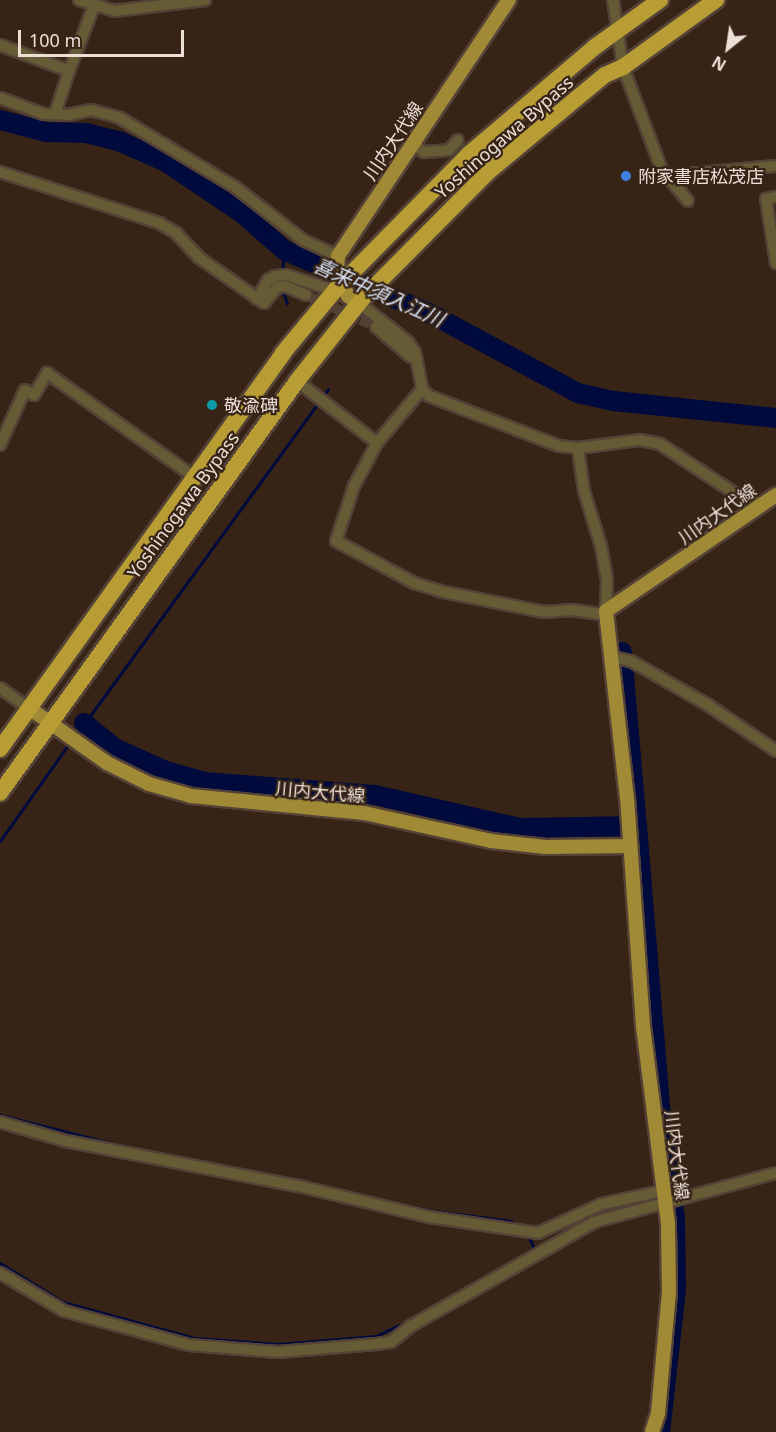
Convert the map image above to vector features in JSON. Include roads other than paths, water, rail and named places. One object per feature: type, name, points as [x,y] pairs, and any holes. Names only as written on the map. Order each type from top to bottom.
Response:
[{"type":"highway","name":"Yoshinogawa Bypass","points":[[0,794],[56,728],[297,381],[347,293],[396,227],[469,154],[618,29],[660,0]]},
{"type":"highway","name":"Yoshinogawa Bypass","points":[[0,749],[196,478],[283,353],[347,293],[415,244],[488,172],[605,75],[623,67],[716,0]]},
{"type":"main road","name":"川内大代線","points":[[337,259],[509,0]]},
{"type":"main road","points":[[337,259],[347,293]]},
{"type":"main road","name":"川内大代線","points":[[652,1432],[658,1413],[669,1291],[665,1198],[643,1026],[615,657],[606,613],[771,501]]},
{"type":"main road","name":"川内大代線","points":[[28,708],[81,745],[149,784],[191,796],[364,813],[491,841],[546,848],[630,846]]},
{"type":"street","points":[[79,0],[114,11],[205,0]]},
{"type":"street","points":[[613,0],[623,67],[662,170],[688,201]]},
{"type":"street","points":[[55,114],[94,6]]},
{"type":"street","points":[[0,45],[69,71]]},
{"type":"street","points":[[0,98],[55,114],[91,110],[120,118],[235,187],[303,240],[337,259]]},
{"type":"street","points":[[413,144],[424,152],[448,150],[458,140]]},
{"type":"street","points":[[673,183],[688,174],[776,166]]},
{"type":"street","points":[[0,172],[159,223],[176,233],[198,257],[264,303],[281,281]]},
{"type":"street","points":[[776,197],[766,199],[776,263]]},
{"type":"street","points":[[281,281],[347,293],[408,342],[417,364],[422,389],[446,403],[559,446],[578,448],[640,440],[660,444],[746,501],[771,501]]},
{"type":"street","points":[[281,281],[306,295]]},
{"type":"street","points":[[376,327],[417,364]]},
{"type":"street","points":[[0,445],[25,390],[34,394],[47,373],[196,478]]},
{"type":"street","points":[[297,381],[377,443]]},
{"type":"street","points":[[422,389],[377,443],[354,486],[336,542],[414,583],[444,592],[544,612],[572,610],[606,613],[607,580],[601,546],[584,491],[578,448]]},
{"type":"street","points":[[615,657],[631,661],[708,705],[776,751]]},
{"type":"street","points":[[0,688],[28,708]]},
{"type":"street","points":[[0,1122],[66,1141],[303,1187],[429,1217],[538,1233],[602,1204],[665,1198],[682,1201],[755,1176],[776,1173]]},
{"type":"street","points":[[0,1273],[64,1311],[189,1345],[278,1352],[377,1344],[391,1342],[411,1326],[594,1222],[665,1198]]},
{"type":"waterway","name":"喜来中須入江川","points":[[0,120],[46,132],[86,133],[121,142],[166,162],[243,214],[284,250],[433,315],[578,393],[614,401],[776,418]]},
{"type":"waterway","points":[[282,273],[284,250]]},
{"type":"waterway","points":[[282,288],[287,303]]},
{"type":"waterway","points":[[76,735],[328,389]]},
{"type":"waterway","points":[[622,652],[637,826]]},
{"type":"waterway","points":[[84,723],[115,748],[166,771],[205,782],[375,795],[520,828],[637,826],[662,1133],[675,1218],[676,1290],[660,1432]]},
{"type":"waterway","points":[[0,841],[70,742]]},
{"type":"waterway","points":[[0,1115],[115,1144],[427,1210],[510,1221],[525,1228]]},
{"type":"waterway","points":[[475,1284],[601,1211],[656,1197]]},
{"type":"waterway","points":[[527,1234],[534,1248]]},
{"type":"waterway","points":[[0,1263],[63,1302],[195,1338],[278,1344],[376,1336],[430,1310]]},
{"type":"tunnel","points":[[306,295],[376,327]]},
{"type":"place","name":"附家書店松茂店","points":[[626,176]]},
{"type":"place","name":"敬渝碑","points":[[212,405]]}]
